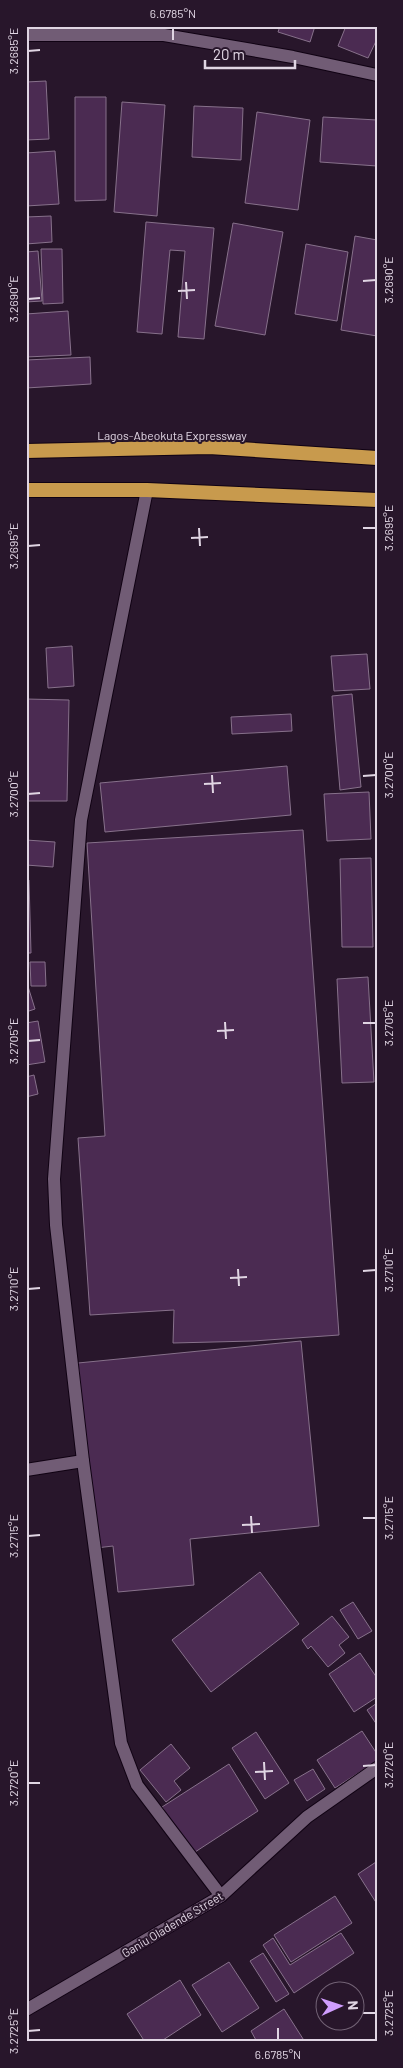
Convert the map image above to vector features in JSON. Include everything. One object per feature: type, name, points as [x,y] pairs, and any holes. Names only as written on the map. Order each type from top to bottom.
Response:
[{"type":"highway","name":"Lagos-Abeokuta Expressway","points":[[26,451],[209,448],[377,458]]},
{"type":"highway","points":[[26,490],[146,490],[377,500]]},
{"type":"main road","points":[[26,35],[164,35],[293,57],[377,75]]},
{"type":"main road","points":[[146,490],[81,820],[54,1179],[56,1225],[83,1461],[121,1744],[137,1785],[221,1896]]},
{"type":"main road","points":[[26,1470],[83,1461]]},
{"type":"main road","name":"Ganiu Oladende Street","points":[[26,2010],[221,1896],[307,1817],[377,1768]]},
{"type":"building","points":[[280,26],[315,26],[310,42],[278,32]]},
{"type":"building","points":[[346,26],[377,26],[377,39],[368,58],[338,46]]},
{"type":"building","points":[[46,81],[49,139],[26,140],[26,82]]},
{"type":"building","points":[[75,97],[106,97],[106,200],[75,201]]},
{"type":"building","points":[[122,102],[165,105],[157,216],[114,212]]},
{"type":"building","points":[[194,106],[243,108],[241,160],[192,157]]},
{"type":"building","points":[[257,112],[310,120],[298,210],[245,203]]},
{"type":"building","points":[[323,117],[377,120],[377,166],[320,162]]},
{"type":"building","points":[[55,151],[59,204],[26,206],[26,153]]},
{"type":"building","points":[[51,216],[52,242],[26,244],[26,217]]},
{"type":"building","points":[[146,222],[214,228],[204,339],[178,337],[185,251],[170,250],[162,334],[137,332]]},
{"type":"building","points":[[233,223],[283,232],[265,335],[215,326]]},
{"type":"building","points":[[355,236],[377,240],[377,336],[341,330]]},
{"type":"building","points":[[306,244],[348,252],[337,321],[295,314]]},
{"type":"building","points":[[41,249],[62,249],[63,303],[43,304]]},
{"type":"building","points":[[38,251],[42,301],[26,302],[26,252]]},
{"type":"building","points":[[68,311],[71,355],[26,357],[26,314]]},
{"type":"building","points":[[90,357],[91,384],[26,388],[26,360]]},
{"type":"building","points":[[72,646],[74,686],[48,688],[46,648]]},
{"type":"building","points":[[367,654],[370,689],[334,691],[331,656]]},
{"type":"building","points":[[352,694],[361,787],[340,790],[332,696]]},
{"type":"building","points":[[26,699],[69,700],[67,801],[26,801]]},
{"type":"building","points":[[291,714],[292,731],[232,734],[231,717]]},
{"type":"building","points":[[287,766],[291,815],[105,832],[100,783]]},
{"type":"building","points":[[369,792],[371,839],[327,841],[324,794]]},
{"type":"building","points":[[303,830],[339,1335],[253,1341],[173,1343],[174,1310],[90,1315],[78,1138],[105,1136],[87,843]]},
{"type":"building","points":[[26,840],[55,842],[53,867],[26,865]]},
{"type":"building","points":[[371,858],[373,947],[342,947],[340,859]]},
{"type":"building","points":[[26,880],[29,880],[31,953],[26,953]]},
{"type":"building","points":[[30,962],[45,962],[46,986],[31,986]]},
{"type":"building","points":[[368,977],[374,1082],[342,1083],[337,979]]},
{"type":"building","points":[[26,980],[35,1009],[26,1012]]},
{"type":"building","points":[[38,1021],[45,1062],[26,1065],[26,1023]]},
{"type":"building","points":[[34,1075],[38,1094],[26,1097],[26,1077]]},
{"type":"building","points":[[301,1341],[319,1526],[190,1539],[194,1585],[118,1592],[113,1546],[96,1548],[78,1363]]},
{"type":"building","points":[[260,1572],[299,1624],[211,1692],[172,1640]]},
{"type":"building","points":[[353,1602],[372,1631],[358,1639],[340,1610]]},
{"type":"building","points":[[332,1616],[349,1637],[339,1645],[345,1653],[328,1667],[311,1646],[308,1649],[302,1640]]},
{"type":"building","points":[[360,1653],[377,1678],[377,1697],[354,1712],[329,1674]]},
{"type":"building","points":[[377,1703],[377,1725],[367,1710]]},
{"type":"building","points":[[362,1731],[377,1754],[377,1761],[335,1788],[317,1760]]},
{"type":"building","points":[[256,1732],[289,1783],[265,1799],[232,1748]]},
{"type":"building","points":[[171,1744],[190,1768],[174,1781],[181,1790],[166,1802],[140,1770]]},
{"type":"building","points":[[229,1764],[258,1811],[192,1854],[162,1807]]},
{"type":"building","points":[[313,1769],[325,1789],[307,1801],[294,1780]]},
{"type":"building","points":[[377,1863],[377,1904],[358,1874]]},
{"type":"building","points":[[335,1896],[352,1923],[291,1962],[274,1935]]},
{"type":"building","points":[[341,1933],[354,1953],[294,1993],[263,1945],[273,1938],[290,1965]]},
{"type":"building","points":[[263,1953],[289,1994],[276,2002],[250,1961]]},
{"type":"building","points":[[229,1962],[259,2008],[222,2032],[192,1985]]},
{"type":"building","points":[[180,1980],[201,2015],[160,2042],[145,2042],[127,2014]]},
{"type":"building","points":[[284,2009],[305,2042],[257,2042],[251,2031]]}]
